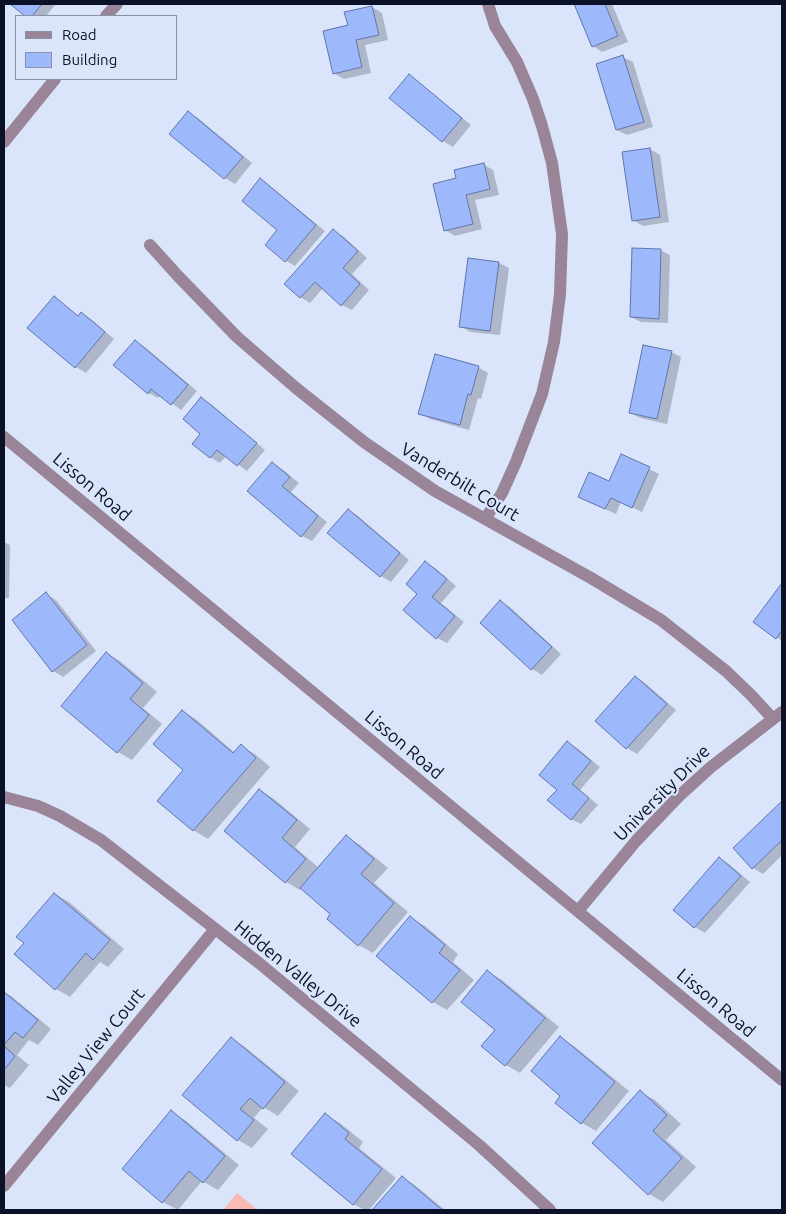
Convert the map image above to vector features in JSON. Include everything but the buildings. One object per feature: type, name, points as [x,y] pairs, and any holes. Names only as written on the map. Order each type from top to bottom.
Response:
[{"type":"street","points":[[107,15],[116,4]]},
{"type":"street","points":[[485,519],[502,492],[516,462],[542,394],[554,342],[560,294],[562,234],[552,163],[542,126],[517,62],[495,26],[488,4]]},
{"type":"street","points":[[4,142],[54,80]]},
{"type":"street","name":"Vanderbilt Court","points":[[150,245],[237,336],[296,388],[372,448],[435,491],[661,620],[726,670],[751,695],[778,716]]},
{"type":"street","name":"Lisson Road","points":[[4,436],[782,1080]]},
{"type":"street","name":"University Drive","points":[[578,911],[636,841],[679,796],[711,767],[778,716]]},
{"type":"street","name":"Hidden Valley Drive","points":[[4,797],[38,806],[60,816],[101,840],[259,963],[479,1145],[550,1210]]},
{"type":"street","name":"Valley View Court","points":[[4,1186],[215,929]]},
{"type":"shaded area","points":[[237,1193],[258,1210],[223,1210]]}]
